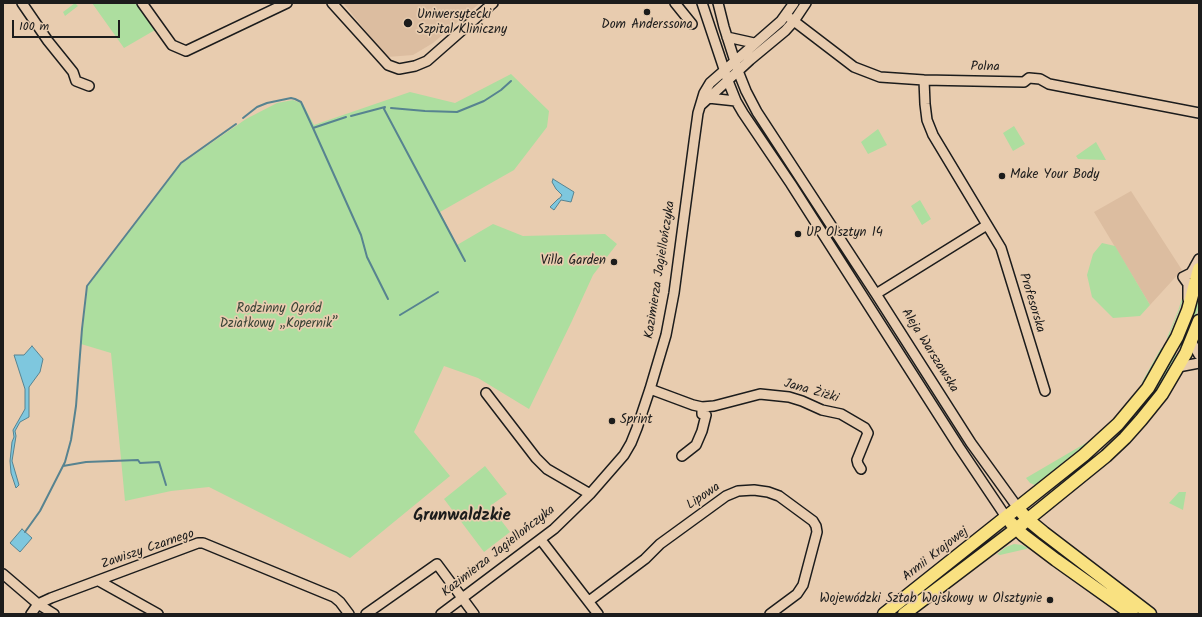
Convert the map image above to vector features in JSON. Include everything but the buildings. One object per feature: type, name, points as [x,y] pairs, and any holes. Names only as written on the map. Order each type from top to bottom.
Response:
[{"type":"main road","name":"Armii Krajowej","points":[[884,614],[1089,451],[1129,412],[1148,388],[1177,336],[1188,310],[1199,269]]},
{"type":"main road","name":"Armii Krajowej","points":[[904,614],[1016,529],[1106,456],[1125,438],[1162,394],[1191,342],[1199,321]]},
{"type":"main road","name":"Aleja Warszawska","points":[[1018,508],[1028,519],[1048,536],[1150,614]]},
{"type":"main road","name":"Aleja Warszawska","points":[[1006,517],[1016,529],[1132,614]]},
{"type":"street","points":[[22,3],[48,41],[73,72],[76,81],[89,86]]},
{"type":"street","points":[[142,3],[172,45],[186,51],[287,3]]},
{"type":"street","points":[[332,3],[388,65],[399,69],[415,66],[428,61],[493,3]]},
{"type":"street","points":[[675,3],[692,24]]},
{"type":"street","name":"Aleja Warszawska","points":[[702,3],[736,101],[1006,517]]},
{"type":"street","name":"Aleja Warszawska","points":[[718,3],[738,71],[757,112],[971,443],[1018,508]]},
{"type":"street","name":"Kazimierza Jagiellończyka","points":[[441,614],[554,529],[614,468],[631,443],[650,389],[666,335],[674,293],[694,142],[704,101],[704,93],[710,83],[781,21],[794,3]]},
{"type":"street","points":[[704,101],[785,31],[806,3]]},
{"type":"street","name":"Polna","points":[[786,14],[854,67],[880,77],[924,80],[1024,82],[1029,78],[1040,79],[1049,84],[1199,113]]},
{"type":"street","points":[[727,37],[754,43]]},
{"type":"street","name":"Profesorska","points":[[924,80],[927,120],[933,135],[1001,248],[1045,391]]},
{"type":"street","points":[[704,101],[736,101]]},
{"type":"street","points":[[876,294],[987,225]]},
{"type":"street","points":[[1188,310],[1188,284],[1183,277],[1190,273],[1199,259]]},
{"type":"street","points":[[1191,342],[1199,355]]},
{"type":"street","points":[[1178,367],[1199,363]]},
{"type":"street","name":"Jana Żiżki","points":[[650,389],[702,407],[714,406],[760,394],[789,397],[822,410],[841,414],[865,428],[868,433],[857,460],[861,469]]},
{"type":"street","points":[[486,393],[542,464],[590,494]]},
{"type":"street","points":[[682,456],[696,445],[702,431],[706,415],[702,414],[702,407]]},
{"type":"street","name":"Lipowa","points":[[589,602],[645,560],[660,544],[721,499],[738,491],[754,490],[768,492],[778,496],[813,521],[816,526],[816,532],[803,585],[797,594],[770,614]]},
{"type":"street","points":[[541,540],[598,614]]},
{"type":"street","name":"Zawiszy Czarnego","points":[[38,604],[198,543],[203,543],[334,597],[349,614]]},
{"type":"street","points":[[366,614],[437,564],[474,614]]},
{"type":"street","points":[[3,574],[38,604],[54,614]]},
{"type":"street","points":[[99,581],[158,614]]},
{"type":"street","points":[[31,614],[38,604]]},
{"type":"shaded area","name":"Uniwersytecki Szpital Kliniczny","points":[[343,3],[480,3],[433,43],[413,55],[387,57]]},
{"type":"shaded area","points":[[1131,191],[1182,270],[1150,305],[1094,212]]},
{"type":"green space","points":[[75,3],[78,6],[65,16],[63,12]]},
{"type":"green space","points":[[92,3],[136,3],[155,30],[124,48]]},
{"type":"green space","name":"Rodzinny Ogród Działkowy „Kopernik”","points":[[511,74],[549,111],[547,127],[514,170],[440,212],[457,245],[493,224],[523,236],[605,234],[617,244],[593,275],[529,409],[478,378],[444,366],[414,432],[450,476],[350,558],[209,487],[171,491],[125,501],[111,353],[81,344],[88,286],[181,164],[246,119],[277,103],[293,100],[303,104],[314,125],[410,92],[455,103]]},
{"type":"green space","points":[[1014,126],[1025,144],[1013,151],[1003,133]]},
{"type":"green space","points":[[878,129],[887,145],[868,154],[861,142]]},
{"type":"green space","points":[[1096,142],[1106,160],[1078,159],[1076,156]]},
{"type":"green space","points":[[920,200],[931,219],[922,225],[911,206]]},
{"type":"green space","points":[[1102,243],[1115,246],[1150,305],[1140,316],[1113,318],[1092,297],[1087,275],[1093,254]]},
{"type":"green space","points":[[1199,288],[1199,307],[1183,348],[1178,346]]},
{"type":"green space","points":[[1185,289],[1185,294],[1170,333],[1170,341],[1167,338]]},
{"type":"green space","points":[[1161,348],[1164,348],[1155,367],[1141,384]]},
{"type":"green space","points":[[1174,353],[1179,356],[1155,396],[1120,437],[1103,451],[1140,413],[1150,398]]},
{"type":"green space","points":[[1091,440],[1035,485],[1030,483],[1026,478]]},
{"type":"green space","points":[[1097,456],[1046,498],[1045,497]]},
{"type":"green space","points":[[485,466],[507,494],[490,506],[510,532],[484,552],[444,499]]},
{"type":"green space","points":[[1179,492],[1186,492],[1183,510],[1169,503]]},
{"type":"green space","points":[[1014,544],[1022,545],[1028,548],[1000,555],[997,554],[1006,547]]},
{"type":"water","points":[[553,179],[574,192],[571,202],[561,200],[554,210],[550,207],[562,195],[552,182]]},
{"type":"water","points":[[32,346],[43,359],[40,372],[29,387],[29,417],[20,422],[15,431],[16,436],[12,461],[19,485],[16,488],[11,473],[10,461],[14,437],[13,430],[25,409],[25,389],[14,355],[24,355]]},
{"type":"water","points":[[22,529],[32,538],[20,552],[10,543]]},
{"type":"waterway","points":[[391,108],[457,112],[484,101],[501,90],[511,81]]},
{"type":"waterway","points":[[243,118],[257,107],[267,103],[291,98],[301,102],[313,128],[346,117]]},
{"type":"waterway","points":[[351,116],[385,107],[384,109],[465,261]]},
{"type":"waterway","points":[[25,532],[40,511],[65,462],[71,440],[76,406],[87,286],[181,163],[236,124]]},
{"type":"waterway","points":[[313,128],[361,235],[367,257],[388,299]]},
{"type":"waterway","points":[[400,315],[438,292]]},
{"type":"waterway","points":[[63,466],[86,462],[138,460],[140,463],[159,462],[166,485]]},
{"type":"place","name":"Dom Anderssona","points":[[647,12]]},
{"type":"place","name":"Uniwersytecki Szpital Kliniczny","points":[[408,23]]},
{"type":"place","name":"Make Your Body","points":[[1002,176]]},
{"type":"place","name":"UP Olsztyn 14","points":[[798,234]]},
{"type":"place","name":"Villa Garden","points":[[614,262]]},
{"type":"place","name":"Sprint","points":[[612,421]]},
{"type":"place","name":"Wojewódzki Sztab Wojskowy w Olsztynie","points":[[1050,600]]},
{"type":"district","name":"Grunwaldzkie","points":[[462,517]]}]
